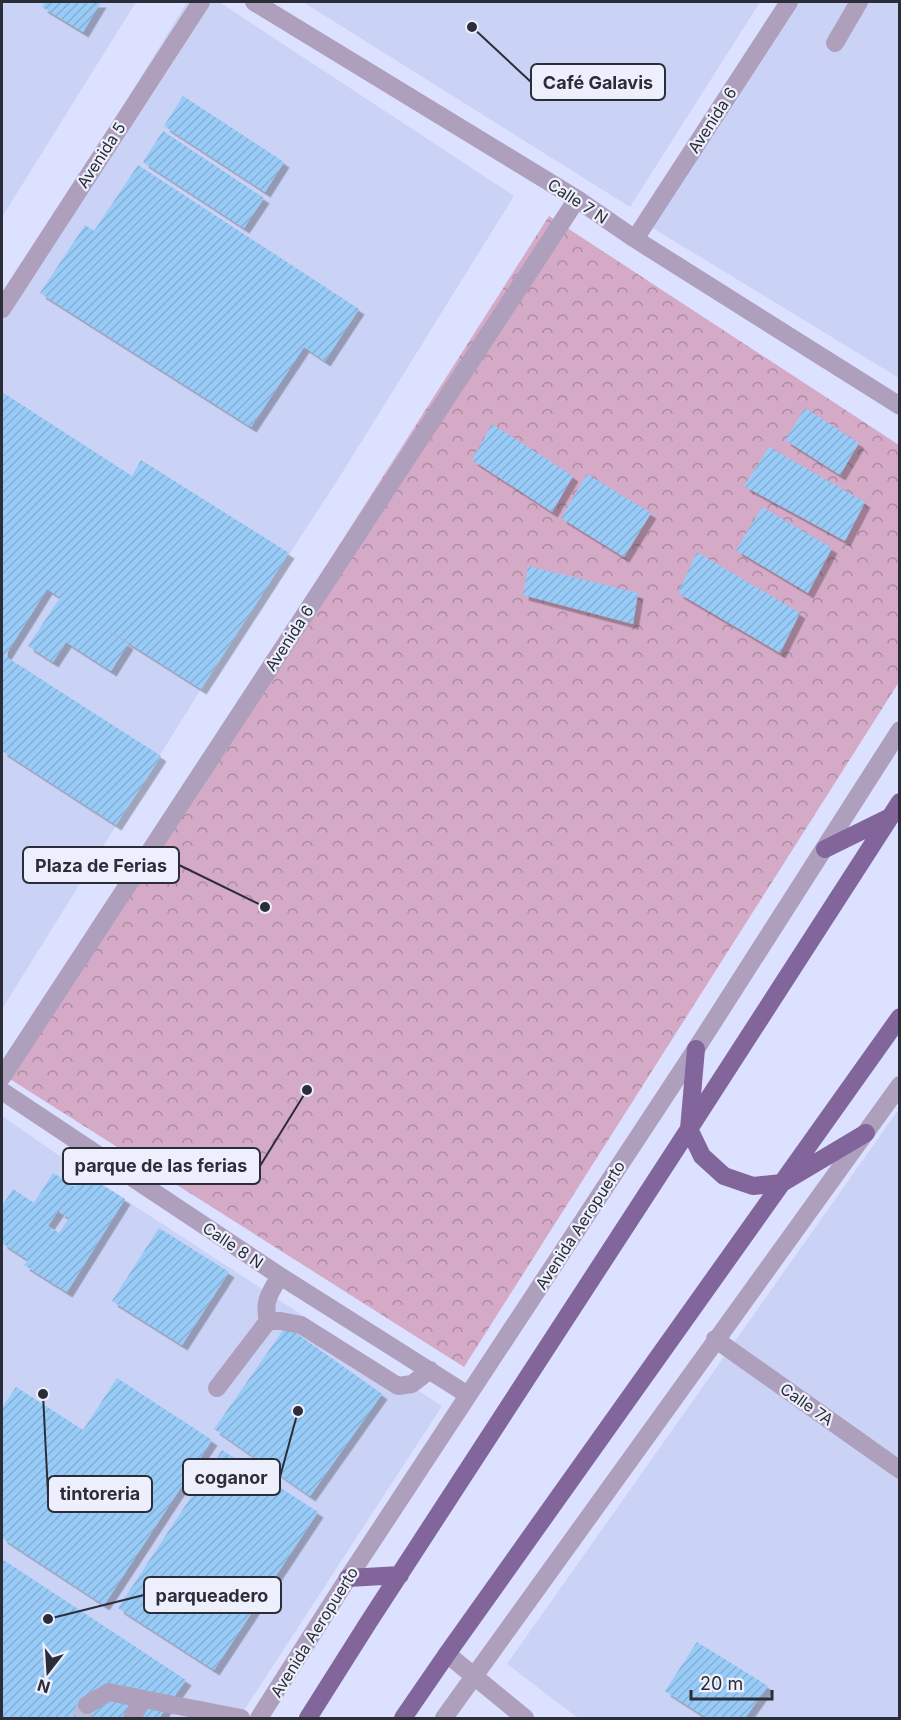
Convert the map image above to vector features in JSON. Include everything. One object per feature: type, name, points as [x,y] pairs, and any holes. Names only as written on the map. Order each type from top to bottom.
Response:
[{"type":"main road","points":[[825,849],[896,810]]},
{"type":"main road","points":[[308,1719],[896,810]]},
{"type":"main road","points":[[403,1719],[900,1017]]},
{"type":"main road","points":[[696,1049],[689,1129],[702,1156],[724,1176],[753,1186],[782,1183],[866,1133]]},
{"type":"main road","points":[[348,1578],[400,1575]]},
{"type":"street","name":"Avenida 5","points":[[2,309],[201,2]]},
{"type":"street","name":"Calle 7 N","points":[[254,2],[578,200],[635,239],[900,406]]},
{"type":"street","name":"Avenida 6","points":[[635,239],[789,2]]},
{"type":"street","points":[[835,43],[859,2]]},
{"type":"street","name":"Avenida 6","points":[[2,1077],[578,200]]},
{"type":"street","name":"Avenida Aeropuerto","points":[[259,1719],[348,1578],[696,1049],[900,730]]},
{"type":"street","points":[[444,1719],[715,1339],[900,1085]]},
{"type":"street","name":"Calle 8 N","points":[[2,1090],[280,1276],[468,1395]]},
{"type":"street","points":[[268,1321],[265,1308],[269,1294],[280,1276]]},
{"type":"street","points":[[268,1321],[301,1325],[398,1386],[412,1384],[430,1370]]},
{"type":"street","points":[[217,1388],[268,1321]]},
{"type":"street","name":"Calle 7A","points":[[715,1339],[900,1470]]},
{"type":"street","points":[[447,1654],[525,1719]]},
{"type":"street","points":[[87,1705],[109,1692],[241,1719]]},
{"type":"street","points":[[132,1719],[143,1699]]},
{"type":"shaded area","points":[[2,2],[136,2],[2,217]]},
{"type":"shaded area","points":[[187,2],[219,2],[514,196],[337,481],[201,689],[2,1009],[2,303]]},
{"type":"shaded area","points":[[303,2],[760,2],[630,207]]},
{"type":"shaded area","points":[[796,2],[899,2],[899,378],[651,227]]},
{"type":"shaded area","points":[[899,1109],[899,1718],[578,1718],[507,1664]]},
{"type":"shaded area","points":[[2,1116],[84,1173],[442,1406],[239,1718],[2,1718]]},
{"type":"green space","points":[[549,216],[899,445],[899,682],[464,1367],[2,1074]]},
{"type":"building","points":[[45,2],[101,2],[83,32],[42,7]]},
{"type":"building","points":[[183,96],[284,162],[265,192],[164,126]]},
{"type":"building","points":[[163,131],[264,198],[244,228],[143,162]]},
{"type":"building","points":[[138,165],[359,309],[325,361],[304,347],[251,427],[40,293],[85,225],[94,231]]},
{"type":"building","points":[[2,392],[132,476],[141,460],[289,553],[201,689],[94,621],[128,644],[111,671],[66,642],[53,662],[28,646],[61,598],[47,589],[5,656],[161,756],[116,825],[2,751]]},
{"type":"building","points":[[805,408],[859,443],[840,475],[785,440]]},
{"type":"building","points":[[492,424],[573,476],[552,512],[472,460]]},
{"type":"building","points":[[769,447],[865,502],[845,541],[744,486]]},
{"type":"building","points":[[587,474],[651,513],[624,557],[561,518]]},
{"type":"building","points":[[762,507],[832,548],[808,593],[736,550]]},
{"type":"building","points":[[697,552],[800,613],[780,653],[678,593]]},
{"type":"building","points":[[528,566],[638,593],[633,624],[523,595]]},
{"type":"building","points":[[53,1173],[75,1187],[84,1173],[125,1199],[67,1292],[24,1265],[28,1260],[2,1243],[2,1206],[13,1189],[34,1203]],"holes":[[[68,1196],[59,1212],[69,1218],[59,1233],[48,1226]]]},
{"type":"building","points":[[159,1228],[229,1272],[182,1345],[112,1301]]},
{"type":"building","points":[[286,1326],[382,1394],[310,1496],[214,1429]]},
{"type":"building","points":[[117,1378],[212,1440],[104,1605],[2,1538],[2,1408],[16,1387],[83,1430]]},
{"type":"building","points":[[222,1450],[318,1512],[214,1670],[118,1608]]},
{"type":"building","points":[[2,1559],[186,1680],[159,1718],[2,1718]]},
{"type":"building","points":[[697,1642],[768,1686],[745,1718],[707,1718],[665,1691]]},
{"type":"tunnel","points":[[80,1718],[87,1705]]},
{"type":"place","name":"Café Galavis","points":[[472,27]]},
{"type":"place","name":"Plaza de Ferias","points":[[265,907]]},
{"type":"place","name":"parque de las ferias","points":[[307,1090]]},
{"type":"place","name":"tintoreria","points":[[43,1394]]},
{"type":"place","name":"coganor","points":[[298,1411]]},
{"type":"place","name":"parqueadero","points":[[48,1619]]}]
